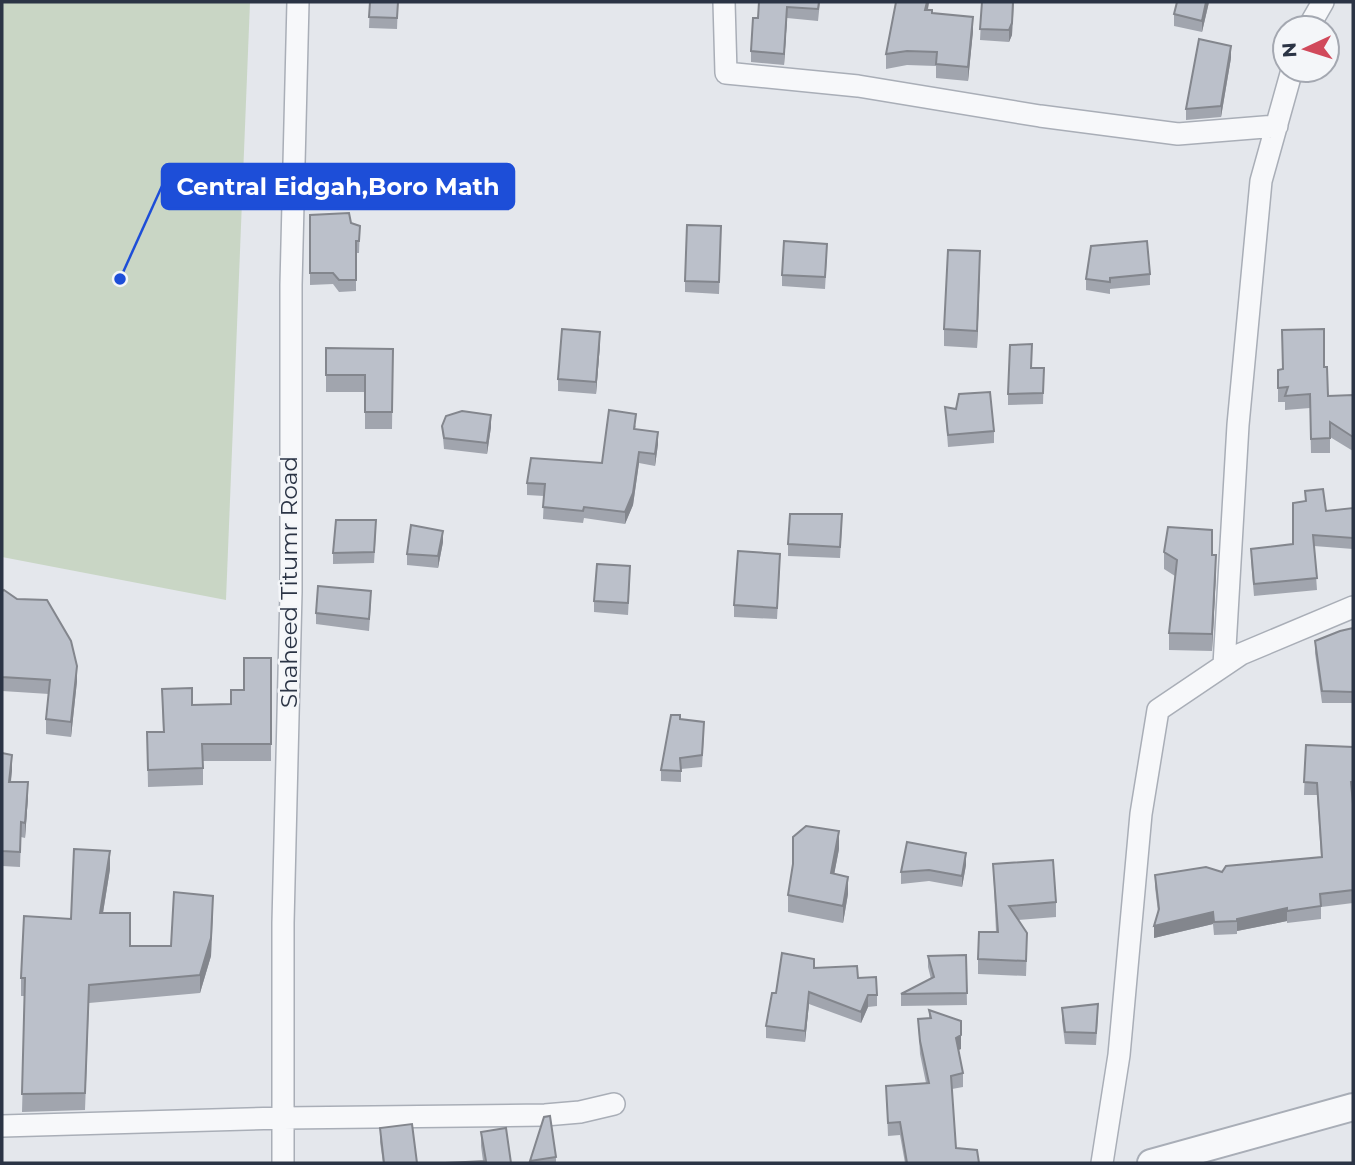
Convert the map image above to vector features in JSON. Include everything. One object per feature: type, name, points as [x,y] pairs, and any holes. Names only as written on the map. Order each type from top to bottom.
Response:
[{"type":"street","name":"Shaheed Titumr Road","points":[[283,1163],[283,923],[291,592],[291,312],[298,2]]},
{"type":"street","points":[[724,2],[726,73],[858,86],[1040,116],[1178,134],[1277,126]]},
{"type":"street","points":[[1224,665],[1238,425],[1261,181],[1288,84]]},
{"type":"street","points":[[1102,1163],[1119,1055],[1141,814],[1158,710],[1241,654],[1353,607]]},
{"type":"street","points":[[2,1126],[283,1118],[545,1115],[580,1112],[614,1104]]},
{"type":"street","points":[[1151,1163],[1353,1107]]},
{"type":"green space","points":[[2,2],[250,2],[226,600],[2,557]]},
{"type":"building","points":[[370,2],[398,2],[397,18],[369,17]]},
{"type":"building","points":[[759,2],[819,2],[818,9],[787,7],[784,54],[751,51],[753,18],[758,18]]},
{"type":"building","points":[[896,2],[927,2],[925,10],[932,10],[932,13],[973,17],[968,67],[936,64],[937,52],[907,51],[886,54]]},
{"type":"building","points":[[982,2],[1013,2],[1009,30],[980,29]]},
{"type":"building","points":[[1177,2],[1206,2],[1202,21],[1174,14]]},
{"type":"building","points":[[1199,39],[1231,46],[1221,106],[1186,109]]},
{"type":"building","points":[[349,213],[351,223],[360,226],[359,241],[356,241],[356,280],[339,280],[333,273],[310,273],[310,215]]},
{"type":"building","points":[[687,225],[721,226],[719,282],[685,281]]},
{"type":"building","points":[[784,241],[827,244],[825,277],[782,275]]},
{"type":"building","points":[[1147,241],[1150,274],[1110,278],[1110,282],[1086,279],[1091,246]]},
{"type":"building","points":[[948,250],[980,251],[977,331],[944,329]]},
{"type":"building","points":[[562,329],[600,332],[596,382],[558,379]]},
{"type":"building","points":[[1324,329],[1324,367],[1327,367],[1328,396],[1353,395],[1353,437],[1330,422],[1330,438],[1311,439],[1310,394],[1285,396],[1288,387],[1278,388],[1278,370],[1283,369],[1282,330]]},
{"type":"building","points":[[1032,344],[1031,368],[1044,368],[1043,393],[1008,394],[1010,345]]},
{"type":"building","points":[[326,348],[393,349],[392,412],[365,412],[365,375],[326,375]]},
{"type":"building","points":[[990,392],[994,431],[948,435],[945,407],[956,409],[959,394]]},
{"type":"building","points":[[609,410],[636,414],[634,429],[658,432],[655,454],[639,452],[633,493],[625,512],[584,507],[583,511],[543,507],[545,484],[527,483],[531,458],[602,463]]},
{"type":"building","points":[[462,411],[491,415],[487,443],[444,438],[442,426],[446,416]]},
{"type":"building","points":[[1323,489],[1326,511],[1353,508],[1353,538],[1313,535],[1317,578],[1254,584],[1251,549],[1293,544],[1293,503],[1306,501],[1305,491]]},
{"type":"building","points":[[790,514],[842,514],[840,547],[788,544]]},
{"type":"building","points":[[336,520],[376,520],[374,552],[333,553]]},
{"type":"building","points":[[411,525],[443,531],[438,556],[407,554]]},
{"type":"building","points":[[1168,527],[1212,530],[1212,555],[1216,555],[1212,634],[1169,633],[1177,560],[1164,552]]},
{"type":"building","points":[[738,551],[780,554],[777,608],[734,605]]},
{"type":"building","points":[[597,564],[630,566],[628,603],[594,601]]},
{"type":"building","points":[[318,586],[371,591],[369,619],[316,613]]},
{"type":"building","points":[[4,590],[17,599],[47,600],[71,641],[77,666],[71,722],[46,719],[50,680],[2,677]]},
{"type":"building","points":[[1353,628],[1353,692],[1322,691],[1315,641]]},
{"type":"building","points":[[244,658],[271,658],[271,744],[202,744],[203,768],[148,770],[147,732],[164,732],[162,689],[192,688],[192,705],[231,704],[231,690],[244,690]]},
{"type":"building","points":[[671,715],[704,722],[702,755],[680,758],[681,771],[661,770]]},
{"type":"building","points":[[1306,745],[1353,747],[1353,890],[1320,894],[1321,906],[1287,911],[1287,908],[1237,921],[1214,922],[1213,912],[1154,926],[1159,909],[1155,875],[1206,867],[1222,872],[1226,866],[1322,857],[1317,783],[1304,782]]},
{"type":"building","points":[[2,753],[12,755],[9,782],[28,782],[25,823],[21,822],[20,852],[2,851]]},
{"type":"building","points":[[806,826],[839,831],[831,873],[848,877],[843,906],[788,895],[793,864],[793,837]]},
{"type":"building","points":[[907,842],[966,853],[962,876],[929,870],[901,872]]},
{"type":"building","points":[[74,849],[110,851],[100,913],[130,913],[130,946],[171,946],[174,892],[213,896],[211,938],[200,975],[89,985],[85,1093],[22,1094],[25,978],[21,978],[24,916],[71,919]]},
{"type":"building","points":[[1053,860],[1056,902],[1009,906],[1027,933],[1026,961],[978,959],[979,932],[998,932],[993,864]]},
{"type":"building","points":[[782,953],[814,959],[814,968],[857,966],[858,978],[876,977],[877,995],[868,995],[861,1012],[809,992],[805,1031],[766,1026],[772,993],[776,993]]},
{"type":"building","points":[[966,955],[967,993],[901,994],[934,977],[928,956]]},
{"type":"building","points":[[1098,1004],[1096,1033],[1065,1032],[1062,1008]]},
{"type":"building","points":[[929,1010],[961,1021],[961,1035],[956,1038],[963,1073],[951,1076],[956,1148],[977,1150],[979,1163],[907,1163],[900,1122],[888,1123],[886,1086],[929,1083],[918,1019],[931,1018]]},
{"type":"building","points":[[550,1116],[556,1157],[530,1161],[544,1117]]},
{"type":"building","points":[[412,1124],[417,1163],[384,1163],[380,1128]]},
{"type":"building","points":[[506,1128],[511,1163],[445,1163],[486,1161],[481,1132]]},
{"type":"place","name":"Central Eidgah,Boro Math","points":[[120,279]]}]
